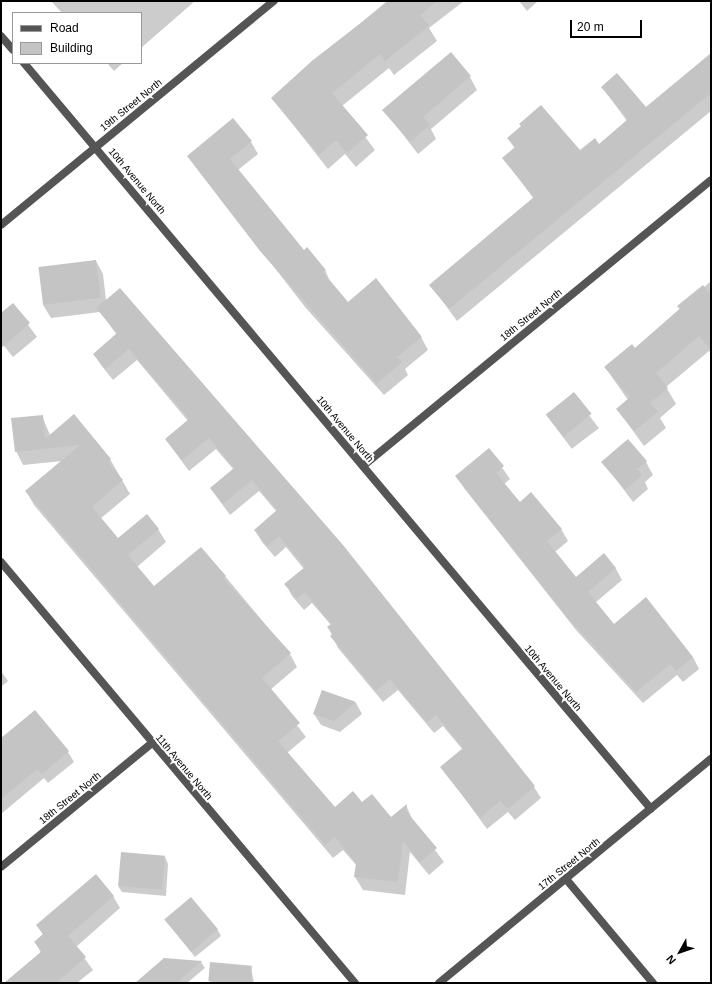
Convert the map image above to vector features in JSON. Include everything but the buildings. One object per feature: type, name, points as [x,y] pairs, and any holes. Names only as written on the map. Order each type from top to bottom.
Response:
[{"type":"street","name":"19th Street North","points":[[1,225],[274,1]]},
{"type":"street","points":[[1,36],[12,49]]},
{"type":"street","name":"10th Avenue North","points":[[25,64],[651,809]]},
{"type":"street","name":"18th Street North","points":[[363,466],[711,180]]},
{"type":"street","name":"11th Avenue North","points":[[1,562],[151,744],[355,983]]},
{"type":"street","name":"18th Street North","points":[[1,867],[151,744]]},
{"type":"street","name":"17th Street North","points":[[439,983],[711,760]]},
{"type":"street","points":[[566,879],[653,983]]}]
